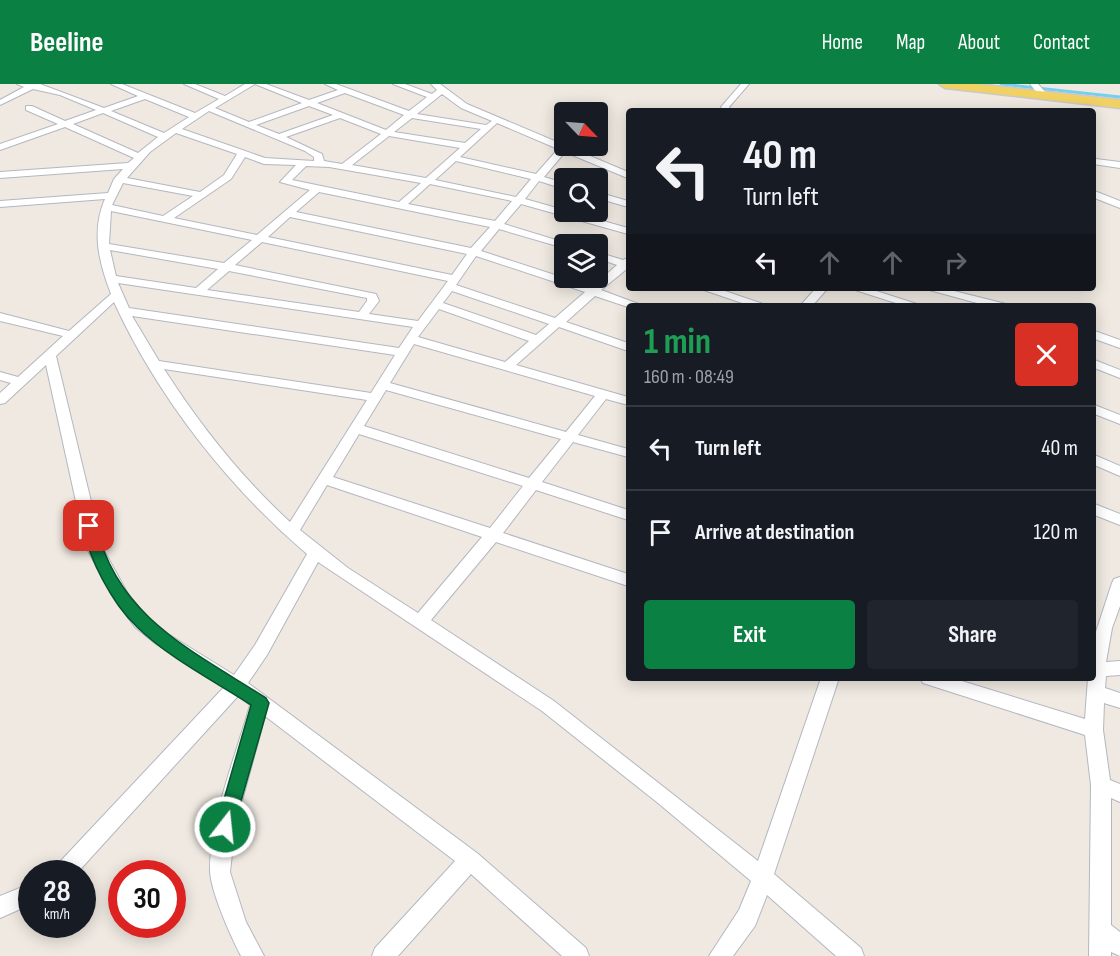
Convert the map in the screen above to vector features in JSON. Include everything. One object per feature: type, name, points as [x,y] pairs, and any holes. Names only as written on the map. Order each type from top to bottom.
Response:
[{"type":"main road","points":[[945,84],[1120,102]]},
{"type":"main road","points":[[976,84],[1038,88],[1120,102]]},
{"type":"street","points":[[116,84],[145,96],[248,125],[279,137],[316,153],[319,163]]},
{"type":"street","points":[[188,84],[226,99]]},
{"type":"street","points":[[251,84],[172,133],[134,161],[119,179],[108,202],[102,228],[102,246],[111,279],[123,311],[174,396],[215,450],[291,532],[342,572],[546,704],[762,876],[853,956]]},
{"type":"street","points":[[260,84],[387,134],[467,146]]},
{"type":"street","points":[[329,84],[411,115],[488,128]]},
{"type":"street","points":[[397,84],[434,97]]},
{"type":"street","points":[[726,108],[745,84]]},
{"type":"street","points":[[0,103],[29,85],[62,93],[103,110],[172,133],[271,162],[345,166],[428,181],[519,200],[626,230]]},
{"type":"street","points":[[345,166],[434,97],[439,87],[464,106],[554,144]]},
{"type":"street","points":[[248,125],[345,90]]},
{"type":"street","points":[[0,147],[145,96]]},
{"type":"street","points":[[29,108],[134,161]]},
{"type":"street","points":[[279,137],[338,116]]},
{"type":"street","points":[[401,205],[498,119]]},
{"type":"street","points":[[0,136],[14,141]]},
{"type":"street","points":[[165,219],[228,177],[242,154]]},
{"type":"street","points":[[291,532],[411,339],[474,252],[557,156]]},
{"type":"street","points":[[582,156],[626,174]]},
{"type":"street","points":[[453,158],[509,169],[554,183]]},
{"type":"street","points":[[2,173],[134,161]]},
{"type":"street","points":[[303,162],[284,181],[498,225],[554,242]]},
{"type":"street","points":[[1096,162],[1120,165]]},
{"type":"street","points":[[119,179],[202,195]]},
{"type":"street","points":[[200,290],[318,189]]},
{"type":"street","points":[[1096,195],[1120,205]]},
{"type":"street","points":[[608,198],[626,203]]},
{"type":"street","points":[[0,204],[108,202],[165,219],[452,282],[626,346]]},
{"type":"street","points":[[289,214],[474,252],[629,303]]},
{"type":"street","points":[[102,246],[227,267],[372,296],[373,301],[362,316]]},
{"type":"street","points":[[608,258],[626,262]]},
{"type":"street","points":[[507,367],[626,265]]},
{"type":"street","points":[[111,279],[200,290],[421,325]]},
{"type":"street","points":[[714,291],[753,303]]},
{"type":"street","points":[[808,303],[818,291]]},
{"type":"street","points":[[865,291],[907,303]]},
{"type":"street","points":[[940,291],[990,303]]},
{"type":"street","points":[[0,400],[117,294]]},
{"type":"street","points":[[436,304],[538,340]]},
{"type":"street","points":[[123,311],[403,352]]},
{"type":"street","points":[[0,317],[72,336]]},
{"type":"street","points":[[1096,335],[1120,344]]},
{"type":"street","points":[[411,339],[626,400]]},
{"type":"street","points":[[50,355],[94,547],[109,578],[141,621],[162,639],[237,685],[470,860],[578,956]]},
{"type":"street","points":[[154,364],[374,397]]},
{"type":"street","points":[[1096,365],[1120,374]]},
{"type":"street","points":[[0,376],[21,382]]},
{"type":"street","points":[[382,385],[626,452]]},
{"type":"street","points":[[421,621],[494,535],[603,394]]},
{"type":"street","points":[[1096,410],[1120,420]]},
{"type":"street","points":[[356,428],[626,514]]},
{"type":"street","points":[[1096,461],[1120,471]]},
{"type":"street","points":[[324,478],[626,579]]},
{"type":"street","points":[[1096,510],[1120,520]]},
{"type":"street","points":[[75,860],[237,685],[261,650],[316,552]]},
{"type":"street","points":[[1100,956],[1101,785],[1094,730],[1096,659],[1115,613],[1120,583]]},
{"type":"street","points":[[1096,659],[1120,668]]},
{"type":"street","points":[[720,956],[747,918],[829,681]]},
{"type":"street","points":[[939,681],[1094,730]]},
{"type":"street","points":[[1096,692],[1120,701]]},
{"type":"street","points":[[253,956],[237,926],[220,872],[225,827],[260,703]]},
{"type":"street","points":[[1101,785],[1120,793]]},
{"type":"street","points":[[383,956],[470,860]]},
{"type":"street","points":[[0,907],[18,899]]},
{"type":"street","points":[[1101,931],[1120,945]]},
{"type":"waterway","points":[[1001,84],[1120,97]]},
{"type":"route","points":[[89,526],[94,547],[109,578],[141,621],[162,639],[237,685],[260,703],[225,827]]}]
